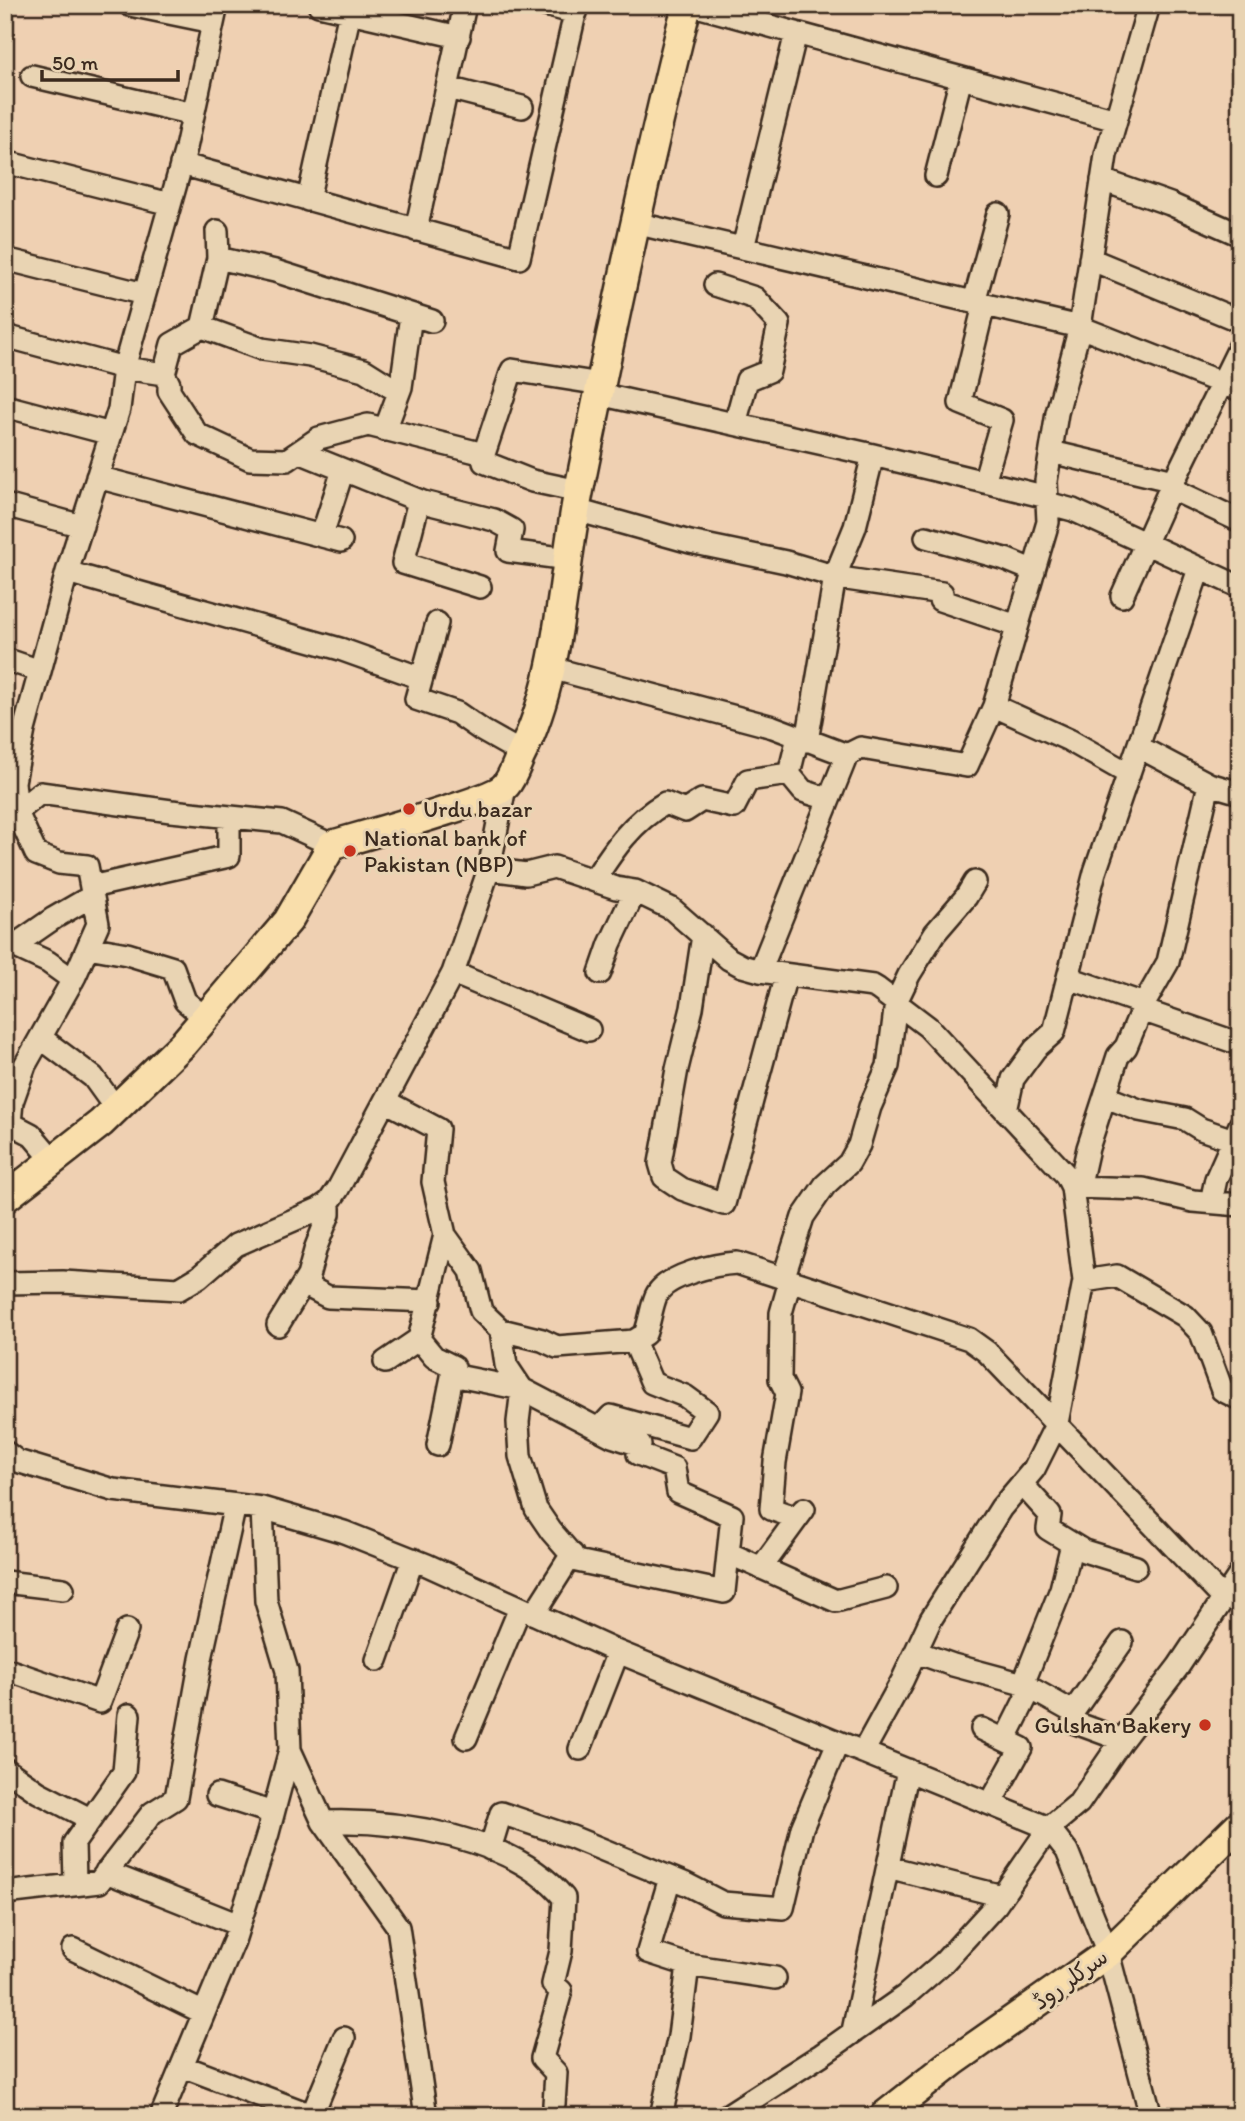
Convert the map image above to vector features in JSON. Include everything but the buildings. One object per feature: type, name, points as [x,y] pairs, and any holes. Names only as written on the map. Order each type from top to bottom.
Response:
[{"type":"main road","points":[[5,1198],[102,1123],[183,1044],[288,921],[332,845],[473,801],[505,787],[540,707],[551,668],[577,500],[635,223],[687,5]]},
{"type":"main road","name":"سرکلر روڈ","points":[[884,2116],[954,2061],[1108,1953],[1240,1824]]},
{"type":"street","points":[[53,1160],[31,1134],[10,1123],[9,1101],[25,1065],[73,980],[98,924],[87,866],[59,863],[36,853],[11,812],[15,782],[24,730],[67,572],[119,409],[124,368],[181,164],[215,14],[130,5]]},
{"type":"street","points":[[319,5],[459,37]]},
{"type":"street","points":[[416,230],[465,5]]},
{"type":"street","points":[[181,164],[519,258],[577,9],[545,5]]},
{"type":"street","points":[[693,5],[1116,120]]},
{"type":"street","points":[[760,971],[847,755],[861,748],[967,766],[994,706],[1048,522],[1046,481],[1057,413],[1080,327],[1106,155],[1149,5]]},
{"type":"street","points":[[308,200],[351,12]]},
{"type":"street","points":[[743,248],[796,33]]},
{"type":"street","points":[[32,76],[193,114]]},
{"type":"street","points":[[936,176],[961,78]]},
{"type":"street","points":[[448,88],[522,107]]},
{"type":"street","points":[[5,162],[170,204]]},
{"type":"street","points":[[1102,180],[1170,204],[1240,235]]},
{"type":"street","points":[[984,482],[1002,420],[960,403],[998,214]]},
{"type":"street","points":[[635,223],[1080,327],[1231,387]]},
{"type":"street","points":[[217,230],[218,258],[202,327],[172,344],[164,374],[169,391],[197,434],[250,459],[287,460],[319,438],[368,425],[484,454]]},
{"type":"street","points":[[218,258],[275,271],[432,321]]},
{"type":"street","points":[[5,259],[144,294]]},
{"type":"street","points":[[1090,259],[1239,318]]},
{"type":"street","points":[[715,285],[755,298],[779,324],[769,371],[747,380],[735,424]]},
{"type":"street","points":[[385,430],[399,392],[411,315]]},
{"type":"street","points":[[202,327],[262,349],[310,356],[364,370],[399,392]]},
{"type":"street","points":[[5,336],[124,368],[164,374]]},
{"type":"street","points":[[1122,596],[1172,484],[1231,387],[1240,346]]},
{"type":"street","points":[[1017,626],[940,600],[942,593],[835,576],[786,562],[690,542],[484,462],[484,454],[512,370],[873,455],[1047,500],[1240,587]]},
{"type":"street","points":[[5,406],[111,433]]},
{"type":"street","points":[[299,452],[419,501],[494,520],[512,530],[508,551],[568,559]]},
{"type":"street","points":[[1051,452],[1172,484],[1240,521]]},
{"type":"street","points":[[789,774],[802,739],[835,576],[855,527],[873,455]]},
{"type":"street","points":[[97,477],[331,538],[343,470]]},
{"type":"street","points":[[419,501],[403,563],[480,587]]},
{"type":"street","points":[[5,505],[82,526]]},
{"type":"street","points":[[926,537],[1005,559],[1034,571]]},
{"type":"street","points":[[1006,1111],[1013,1079],[1035,1049],[1054,1032],[1095,873],[1199,569]]},
{"type":"street","points":[[67,572],[340,649],[421,678]]},
{"type":"street","points":[[437,623],[416,699],[457,713],[483,732],[522,753]]},
{"type":"street","points":[[5,659],[40,671]]},
{"type":"street","points":[[551,668],[773,727],[847,755]]},
{"type":"street","points":[[994,706],[1069,740],[1129,774]]},
{"type":"street","points":[[1139,747],[1209,783],[1240,793]]},
{"type":"street","points":[[789,774],[803,791],[828,799]]},
{"type":"street","points":[[594,880],[621,839],[646,814],[664,803],[685,811],[702,800],[734,807],[748,780],[789,774]]},
{"type":"street","points":[[863,1752],[931,1619],[1001,1508],[1034,1469],[1057,1423],[1084,1280],[1075,1187],[1118,1056],[1126,1047],[1143,1007],[1168,962],[1209,783]]},
{"type":"street","points":[[5,1283],[63,1282],[178,1289],[199,1277],[236,1245],[319,1209],[329,1202],[453,973],[489,869],[505,787]]},
{"type":"street","points":[[11,812],[40,793],[282,822],[332,845]]},
{"type":"street","points":[[10,944],[92,891],[229,856],[229,817]]},
{"type":"street","points":[[489,869],[526,874],[554,867],[616,888],[635,891],[672,909],[729,959],[760,971],[873,986],[928,1027],[1075,1187]]},
{"type":"street","points":[[761,1568],[800,1513],[771,1509],[775,1462],[787,1393],[780,1379],[781,1313],[786,1280],[803,1217],[825,1185],[849,1163],[859,1145],[870,1107],[888,1066],[896,1002],[935,933],[966,897],[975,881]]},
{"type":"street","points":[[600,973],[610,944],[635,891]]},
{"type":"street","points":[[703,935],[692,1008],[677,1069],[660,1163],[664,1177],[682,1189],[724,1204],[786,975]]},
{"type":"street","points":[[10,944],[48,962],[73,980]]},
{"type":"street","points":[[88,947],[127,954],[173,968],[185,1001],[205,1018]]},
{"type":"street","points":[[453,973],[589,1030]]},
{"type":"street","points":[[1069,978],[1240,1044]]},
{"type":"street","points":[[41,1038],[93,1077],[116,1109]]},
{"type":"street","points":[[1106,1097],[1139,1110],[1185,1119],[1201,1129],[1237,1133],[1216,1179],[1211,1202]]},
{"type":"street","points":[[385,1101],[438,1129],[433,1182],[445,1235],[471,1271],[481,1311],[501,1331],[542,1340],[557,1347],[634,1340],[645,1334],[656,1293],[670,1282],[701,1268],[737,1263],[969,1339],[987,1352],[1057,1423],[1222,1597]]},
{"type":"street","points":[[1075,1187],[1143,1189],[1240,1205]]},
{"type":"street","points":[[278,1325],[308,1276],[329,1214],[329,1202]]},
{"type":"street","points":[[386,1362],[419,1339],[445,1235]]},
{"type":"street","points":[[308,1276],[311,1288],[328,1297],[430,1301]]},
{"type":"street","points":[[1084,1280],[1117,1276],[1185,1315],[1200,1333],[1222,1390],[1240,1399]]},
{"type":"street","points":[[452,1375],[522,1389],[599,1429],[640,1445],[638,1454],[674,1468],[678,1492],[732,1516],[723,1592],[577,1561],[551,1531],[536,1509],[520,1456],[518,1422],[522,1389],[506,1365],[501,1331]]},
{"type":"street","points":[[419,1339],[434,1357],[454,1367],[438,1445]]},
{"type":"street","points":[[599,1429],[611,1416],[690,1438],[707,1412],[685,1396],[652,1383],[634,1340]]},
{"type":"street","points":[[5,1452],[17,1461],[113,1490],[262,1508],[344,1532],[413,1559],[618,1652],[1049,1828],[1067,1851],[1108,1953],[1151,2116]]},
{"type":"street","points":[[1022,1484],[1050,1515],[1048,1530],[1084,1551],[1136,1567]]},
{"type":"street","points":[[5,1893],[99,1882],[152,1813],[176,1798],[201,1658],[235,1505]]},
{"type":"street","points":[[161,2116],[239,1925],[290,1750],[287,1671],[266,1601],[262,1508]]},
{"type":"street","points":[[1006,1740],[1061,1590],[1072,1544]]},
{"type":"street","points":[[728,1553],[836,1601],[886,1588]]},
{"type":"street","points":[[466,1738],[527,1611],[572,1554]]},
{"type":"street","points":[[377,1660],[413,1559]]},
{"type":"street","points":[[726,2116],[821,2055],[905,1996],[944,1962],[1002,1896],[1049,1828],[1079,1803],[1122,1740],[1178,1667],[1222,1597],[1240,1574]]},
{"type":"street","points":[[5,1582],[63,1589]]},
{"type":"street","points":[[5,1669],[100,1702],[127,1630]]},
{"type":"street","points":[[1122,1642],[1073,1712],[1073,1722],[1122,1740]]},
{"type":"street","points":[[580,1749],[618,1652]]},
{"type":"street","points":[[916,1652],[1027,1686],[1073,1712]]},
{"type":"street","points":[[75,1883],[74,1843],[124,1772],[129,1715]]},
{"type":"street","points":[[982,1729],[1021,1748],[990,1804]]},
{"type":"street","points":[[490,1849],[501,1813],[572,1837],[723,1903],[783,1908],[802,1828],[838,1742]]},
{"type":"street","points":[[290,1750],[323,1822],[398,1927],[426,2116]]},
{"type":"street","points":[[5,1769],[38,1792],[90,1819]]},
{"type":"street","points":[[853,2031],[908,1770]]},
{"type":"street","points":[[217,1795],[273,1813]]},
{"type":"street","points":[[323,1822],[357,1821],[410,1827],[481,1844],[551,1882],[564,1898],[561,1951],[553,1984],[561,1992],[542,2057],[556,2073],[554,2104]]},
{"type":"street","points":[[888,1867],[1002,1896]]},
{"type":"street","points":[[106,1872],[239,1925]]},
{"type":"street","points":[[670,1878],[648,1952],[688,1965],[775,1978]]},
{"type":"street","points":[[73,1949],[204,2013]]},
{"type":"street","points":[[661,2116],[680,2036],[688,1965]]},
{"type":"street","points":[[183,2066],[313,2115],[344,2038]]},
{"type":"place","name":"Urdu bazar","points":[[409,809]]},
{"type":"place","name":"National bank of Pakistan (NBP)","points":[[350,851]]},
{"type":"place","name":"Gulshan Bakery","points":[[1205,1725]]}]
